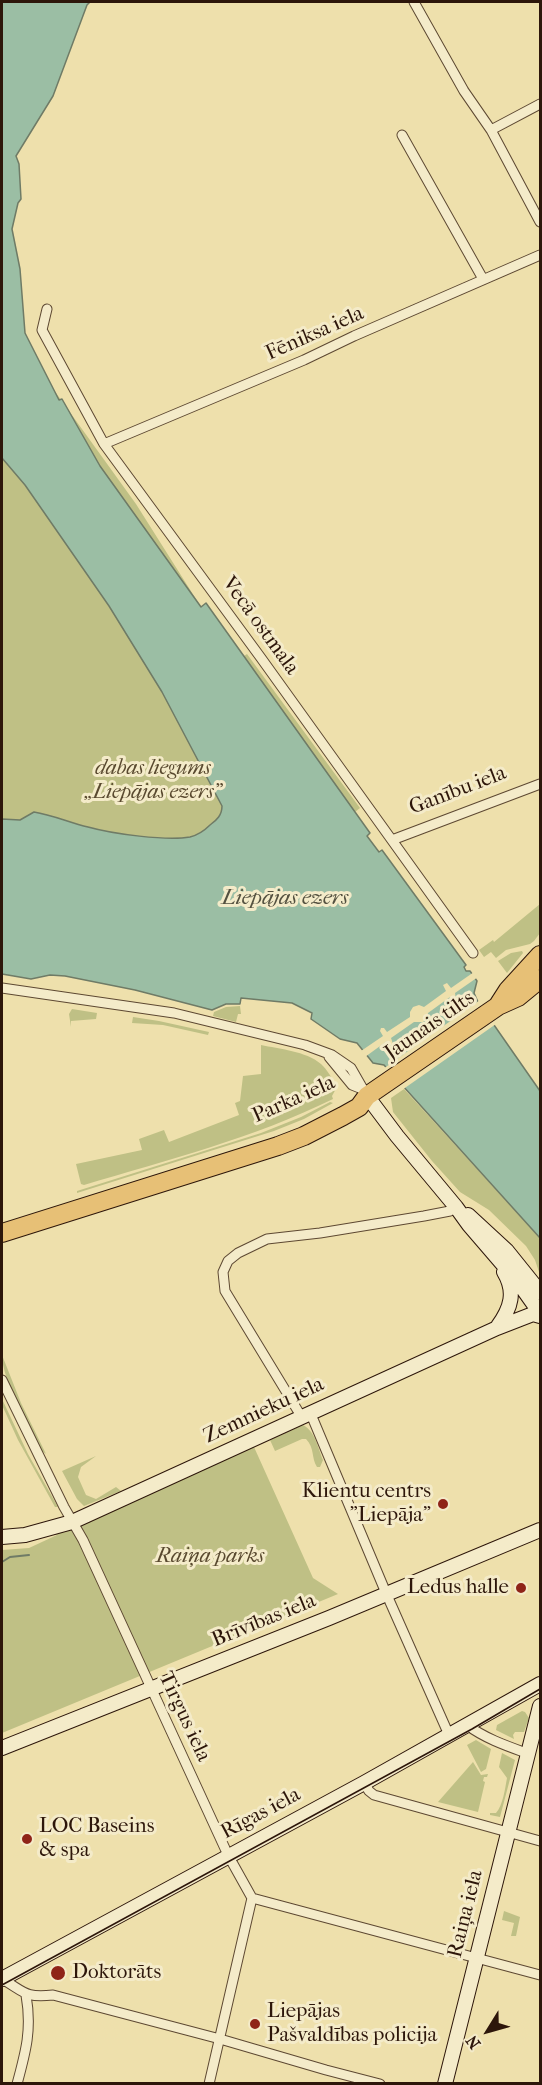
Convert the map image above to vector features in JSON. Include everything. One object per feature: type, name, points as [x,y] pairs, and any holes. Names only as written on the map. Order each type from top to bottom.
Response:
[{"type":"highway","points":[[498,1006],[502,997],[540,955]]},
{"type":"highway","points":[[498,1006],[518,997],[540,979]]},
{"type":"highway","name":"Jaunais tilts","points":[[364,1093],[388,1083],[498,1006]]},
{"type":"highway","name":"Parka iela","points":[[2,1220],[126,1184],[274,1136],[364,1093]]},
{"type":"highway","name":"Parka iela","points":[[2,1233],[279,1146],[351,1112],[359,1107],[364,1093]]},
{"type":"main road","points":[[364,1093],[492,1253],[518,1282],[540,1314]]},
{"type":"main road","points":[[456,1207],[491,1235],[540,1292]]},
{"type":"main road","points":[[492,1253],[509,1280],[512,1290],[508,1313],[496,1328]]},
{"type":"main road","name":"Zemnieku iela","points":[[2,1537],[25,1535],[72,1522],[496,1328],[528,1315],[540,1314]]},
{"type":"main road","name":"Brīvības iela","points":[[2,1748],[540,1530]]},
{"type":"main road","name":"Rīgas iela","points":[[2,1979],[364,1783],[540,1684]]},
{"type":"main road","name":"Raiņa iela","points":[[446,2084],[540,1706]]},
{"type":"street","points":[[414,2],[464,91],[490,130],[540,222]]},
{"type":"street","points":[[490,130],[540,104]]},
{"type":"street","points":[[402,135],[483,279]]},
{"type":"street","name":"Fēniksa iela","points":[[104,444],[303,360],[540,255]]},
{"type":"street","name":"Vecā ostmala","points":[[46,309],[42,330],[104,444],[255,649],[473,953]]},
{"type":"street","name":"Ganību iela","points":[[392,840],[540,784]]},
{"type":"street","points":[[2,988],[182,1014],[296,1042],[323,1051],[351,1068],[364,1093]]},
{"type":"street","points":[[449,1735],[306,1414],[225,1291],[223,1272],[228,1261],[238,1253],[267,1239],[424,1216],[450,1211],[456,1207]]},
{"type":"street","name":"Tirgus iela","points":[[2,1384],[72,1522],[228,1855],[252,1898]]},
{"type":"street","points":[[467,1725],[498,1743],[529,1754]]},
{"type":"street","points":[[364,1783],[374,1795],[540,1841]]},
{"type":"street","points":[[208,2084],[252,1898],[540,1975]]},
{"type":"street","points":[[2,1979],[26,1995],[35,1997],[53,1995],[380,2084]]},
{"type":"street","points":[[17,2084],[28,2042],[29,2013],[26,1995]]},
{"type":"green space","name":"Liepājas ezers","points":[[2,318],[136,504],[201,607],[244,656],[247,654],[360,808],[171,958],[2,937]]},
{"type":"green space","points":[[540,904],[540,933],[534,941],[506,950],[496,958],[491,952],[484,957],[479,950],[493,940],[494,942]]},
{"type":"green space","points":[[522,951],[523,953],[507,973],[498,961],[511,953]]},
{"type":"green space","points":[[240,1006],[241,1014],[238,1014],[236,1022],[213,1016],[214,1012],[226,1007]]},
{"type":"green space","points":[[72,1009],[97,1013],[96,1019],[71,1021],[71,1027],[69,1014]]},
{"type":"green space","points":[[133,1017],[209,1032],[208,1035],[163,1025],[132,1023]]},
{"type":"green space","points":[[261,1045],[300,1053],[321,1064],[337,1087],[332,1096],[333,1099],[242,1137],[84,1185],[81,1184],[76,1164],[142,1150],[139,1139],[164,1130],[169,1142],[239,1115],[235,1103],[240,1101],[243,1076],[261,1074]]},
{"type":"green space","points":[[404,1089],[540,1238],[540,1275],[535,1260],[526,1246],[489,1210],[460,1192],[393,1112],[391,1098]]},
{"type":"green space","points":[[330,1102],[333,1103],[304,1119],[274,1131],[77,1193],[77,1191],[261,1133]]},
{"type":"green space","points":[[2,1355],[21,1403],[46,1454],[41,1450],[17,1403],[6,1377]]},
{"type":"green space","points":[[2,1399],[28,1454],[58,1507],[55,1507],[18,1440],[2,1405]]},
{"type":"green space","points":[[303,1425],[316,1440],[323,1460],[320,1467],[315,1464],[311,1446],[306,1439],[275,1451],[270,1440]]},
{"type":"green space","name":"Raiņa parks","points":[[254,1447],[313,1578],[338,1594],[2,1733],[2,1550],[29,1548],[57,1535],[53,1534],[66,1532]]},
{"type":"green space","points":[[96,1456],[81,1467],[78,1477],[86,1495],[96,1499],[116,1487],[121,1491],[84,1506],[77,1499],[62,1471]]},
{"type":"green space","points":[[522,1711],[529,1718],[524,1732],[515,1732],[514,1739],[496,1730],[497,1725]]},
{"type":"green space","points":[[476,1740],[491,1749],[486,1769],[481,1772],[467,1745]]},
{"type":"green space","points":[[502,1753],[515,1760],[500,1817],[490,1815],[490,1813],[496,1813],[498,1810],[507,1778],[499,1767]]},
{"type":"green space","points":[[473,1762],[481,1775],[488,1774],[484,1777],[485,1782],[478,1812],[438,1802]]},
{"type":"green space","points":[[504,1911],[520,1917],[516,1936],[511,1936],[514,1923],[502,1920]]},
{"type":"water","name":"Liepājas ezers","points":[[2,2],[90,2],[53,96],[16,156],[19,164],[21,199],[12,229],[20,269],[25,333],[59,400],[62,399],[100,466],[201,607],[206,603],[370,833],[367,836],[379,852],[382,850],[466,965],[464,967],[466,971],[470,971],[477,981],[474,993],[478,1002],[540,1091],[540,1238],[384,1065],[373,1063],[357,1043],[340,1039],[311,1019],[312,1013],[292,1003],[241,998],[240,1004],[226,1004],[212,1010],[135,990],[65,976],[50,975],[31,979],[2,974],[2,819],[20,820],[34,812],[111,832],[180,838],[193,836],[204,830],[219,817],[222,806],[162,692],[109,606],[25,485],[2,458]]},
{"type":"pier","points":[[474,972],[478,977],[455,993],[456,1000],[450,997],[428,1013],[423,1022],[414,1022],[391,1038],[393,1044],[390,1045],[387,1041],[365,1057],[361,1051],[383,1036],[381,1028],[387,1032],[410,1017],[413,1007],[419,1005],[424,1007],[446,991],[443,985],[447,983],[451,988]]},
{"type":"pier","points":[[480,1000],[496,1024],[402,1090],[383,1069]]},
{"type":"waterway","points":[[2,1562],[10,1557],[29,1555]]},
{"type":"tram line","points":[[2,1985],[472,1729],[540,1689]]},
{"type":"place","name":"Klientu centrs \"Liepāja\"","points":[[443,1504]]},
{"type":"place","name":"Ledus halle","points":[[521,1588]]},
{"type":"place","name":"LOC Baseins & spa","points":[[27,1839]]},
{"type":"place","name":"Doktorāts","points":[[58,1973]]},
{"type":"place","name":"Liepājas Pašvaldības policija","points":[[255,2024]]},
{"type":"park label","name":"dabas liegums „Liepājas ezers”","points":[[153,781]]}]
